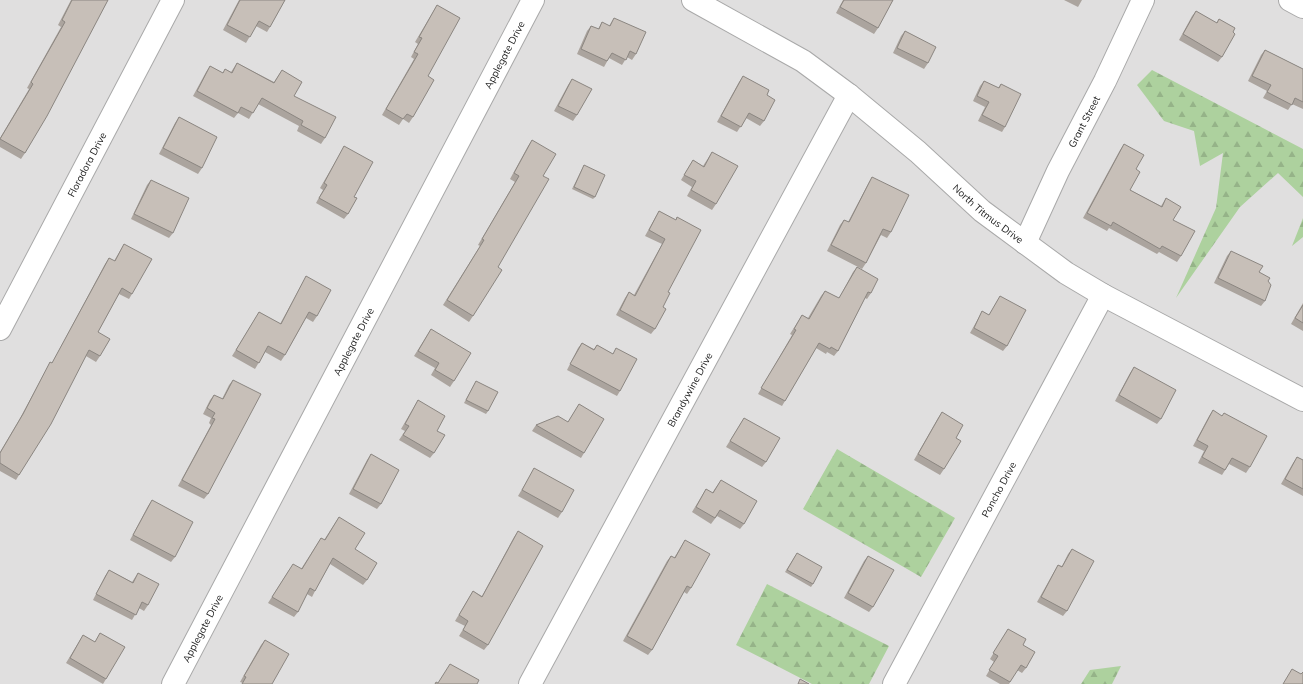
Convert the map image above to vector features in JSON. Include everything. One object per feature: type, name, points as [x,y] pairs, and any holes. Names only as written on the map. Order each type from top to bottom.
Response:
[{"type":"street","name":"Floradora Drive","points":[[0,329],[174,0]]},
{"type":"street","name":"Applegate Drive","points":[[173,684],[533,0]]},
{"type":"street","name":"North Titmus Drive","points":[[693,0],[803,61],[849,95],[918,152],[982,211],[1066,273],[1103,295],[1303,400]]},
{"type":"street","name":"Grant Street","points":[[1025,243],[1058,171],[1143,0]]},
{"type":"street","points":[[1290,0],[1303,7]]},
{"type":"street","name":"Brandywine Drive","points":[[530,684],[849,95]]},
{"type":"street","name":"Poncho Drive","points":[[894,684],[1103,295]]},
{"type":"shaded area","points":[[0,0],[1303,0],[1303,684],[0,684]]},
{"type":"green space","points":[[1152,70],[1303,149],[1303,197],[1278,173],[1240,207],[1176,298],[1216,208],[1223,153],[1200,166],[1194,131],[1164,121],[1137,85]]},
{"type":"green space","points":[[1303,218],[1303,237],[1292,246]]},
{"type":"green space","points":[[837,449],[955,518],[921,577],[803,509]]},
{"type":"green space","points":[[767,584],[889,646],[869,684],[812,684],[736,645]]},
{"type":"green space","points":[[1121,666],[1112,684],[1081,684],[1090,670]]},
{"type":"building","points":[[72,0],[108,0],[47,116],[25,153],[0,139],[33,84],[31,82],[65,22],[62,20]]},
{"type":"building","points":[[240,0],[285,0],[270,27],[259,21],[250,37],[227,25]]},
{"type":"building","points":[[844,0],[893,0],[878,28],[840,7]]},
{"type":"building","points":[[437,5],[460,18],[428,76],[434,80],[413,117],[407,114],[403,119],[386,109],[418,54],[414,52],[422,38],[419,37]]},
{"type":"building","points":[[1196,11],[1217,23],[1219,19],[1235,28],[1233,32],[1235,34],[1222,57],[1183,34]]},
{"type":"building","points":[[614,18],[646,32],[636,54],[630,51],[626,60],[612,53],[607,61],[581,49],[591,26],[599,29],[602,22],[610,26]]},
{"type":"building","points":[[905,31],[936,47],[928,63],[897,48]]},
{"type":"building","points":[[1265,50],[1303,69],[1303,102],[1295,98],[1292,105],[1267,92],[1271,85],[1252,76]]},
{"type":"building","points":[[237,63],[274,83],[282,70],[302,82],[294,96],[336,117],[325,138],[301,125],[303,121],[262,98],[253,113],[241,107],[238,113],[197,91],[210,66],[223,73],[225,69],[232,73]]},
{"type":"building","points":[[743,76],[769,90],[767,95],[775,100],[764,121],[749,113],[741,127],[721,116]]},
{"type":"building","points":[[572,79],[592,89],[577,115],[558,106]]},
{"type":"building","points":[[984,81],[999,88],[1001,84],[1021,94],[1005,127],[982,115],[989,102],[977,96]]},
{"type":"building","points":[[179,117],[217,137],[202,168],[163,148]]},
{"type":"building","points":[[532,140],[556,154],[543,176],[549,179],[498,267],[502,270],[473,316],[447,300],[484,240],[482,239],[519,176],[514,173]]},
{"type":"building","points":[[1124,144],[1144,155],[1136,169],[1140,172],[1130,190],[1162,207],[1166,198],[1181,207],[1173,220],[1195,231],[1181,256],[1162,246],[1160,249],[1113,222],[1111,226],[1087,213]]},
{"type":"building","points":[[344,146],[373,162],[354,197],[357,198],[348,214],[319,198],[327,185],[324,183]]},
{"type":"building","points":[[712,152],[738,166],[716,204],[691,190],[696,181],[684,175],[693,160],[704,167]]},
{"type":"building","points":[[584,165],[605,175],[595,197],[574,187]]},
{"type":"building","points":[[872,177],[909,195],[891,232],[883,229],[866,263],[831,245],[844,220],[849,222]]},
{"type":"building","points":[[151,180],[189,198],[173,233],[134,214]]},
{"type":"building","points":[[659,211],[676,220],[677,217],[701,230],[668,292],[670,293],[663,307],[666,309],[655,329],[620,310],[629,292],[635,296],[665,239],[649,230]]},
{"type":"building","points":[[124,244],[152,259],[132,294],[122,288],[98,332],[110,339],[100,356],[89,350],[51,424],[19,475],[0,463],[0,453],[23,414],[50,362],[52,363],[109,258],[115,261]]},
{"type":"building","points":[[1231,251],[1263,266],[1259,272],[1270,278],[1268,281],[1271,285],[1265,301],[1218,278]]},
{"type":"building","points":[[857,267],[878,279],[871,293],[868,292],[838,351],[831,347],[830,349],[819,343],[785,401],[761,388],[796,330],[794,329],[802,315],[809,319],[825,291],[839,298]]},
{"type":"building","points":[[306,276],[331,290],[317,316],[309,312],[285,355],[268,346],[259,363],[236,350],[259,312],[281,324]]},
{"type":"building","points":[[1000,296],[1026,310],[1007,346],[974,328],[982,311],[989,315]]},
{"type":"building","points":[[1303,305],[1303,323],[1295,318]]},
{"type":"building","points":[[431,329],[471,353],[454,381],[435,370],[439,363],[418,351]]},
{"type":"building","points":[[582,343],[594,350],[597,345],[613,354],[616,348],[637,359],[620,391],[570,364]]},
{"type":"building","points":[[1134,367],[1176,390],[1161,419],[1119,395]]},
{"type":"building","points":[[233,380],[261,394],[208,494],[182,480],[215,419],[212,418],[215,413],[207,408],[214,395],[223,399]]},
{"type":"building","points":[[476,381],[498,392],[488,411],[466,400]]},
{"type":"building","points":[[418,400],[445,416],[437,431],[445,435],[434,453],[403,435],[409,426],[405,424]]},
{"type":"building","points":[[579,404],[604,419],[584,453],[536,425],[558,416],[568,422]]},
{"type":"building","points":[[1213,410],[1222,416],[1224,413],[1267,436],[1250,467],[1232,458],[1225,470],[1202,457],[1208,446],[1197,440]]},
{"type":"building","points":[[942,412],[963,425],[956,438],[961,441],[944,469],[918,454]]},
{"type":"building","points":[[744,418],[780,438],[766,462],[730,441]]},
{"type":"building","points":[[371,454],[399,470],[381,504],[353,489]]},
{"type":"building","points":[[1297,457],[1303,460],[1303,489],[1285,479]]},
{"type":"building","points":[[534,468],[574,490],[562,512],[522,490]]},
{"type":"building","points":[[721,480],[757,501],[744,524],[720,510],[715,518],[696,507],[706,489],[713,493]]},
{"type":"building","points":[[152,500],[193,522],[175,557],[133,535]]},
{"type":"building","points":[[339,517],[365,533],[355,549],[377,563],[367,580],[333,558],[315,591],[310,588],[298,612],[272,597],[293,564],[302,569],[321,538],[325,540]]},
{"type":"building","points":[[518,531],[543,546],[488,645],[463,630],[468,621],[459,615],[473,591],[482,597]]},
{"type":"building","points":[[685,540],[710,554],[691,588],[687,586],[652,650],[627,636],[671,556],[675,558]]},
{"type":"building","points":[[1072,549],[1094,561],[1067,611],[1041,597],[1058,565],[1062,567]]},
{"type":"building","points":[[797,553],[822,567],[813,584],[787,570]]},
{"type":"building","points":[[868,556],[894,570],[873,607],[848,593]]},
{"type":"building","points":[[109,570],[133,583],[138,573],[159,584],[148,605],[142,602],[136,615],[96,594]]},
{"type":"building","points":[[1008,629],[1026,639],[1023,645],[1035,652],[1026,668],[1021,665],[1010,682],[989,670],[998,656],[993,653]]},
{"type":"building","points":[[100,633],[125,647],[106,679],[70,658],[83,635],[95,642]]},
{"type":"building","points":[[265,640],[289,654],[272,684],[242,684],[246,677],[244,676]]},
{"type":"building","points":[[450,664],[479,680],[477,684],[435,684],[436,682],[438,683]]},
{"type":"building","points":[[1292,669],[1301,674],[1303,672],[1303,684],[1283,684]]},
{"type":"building","points":[[800,679],[809,684],[798,684]]}]
